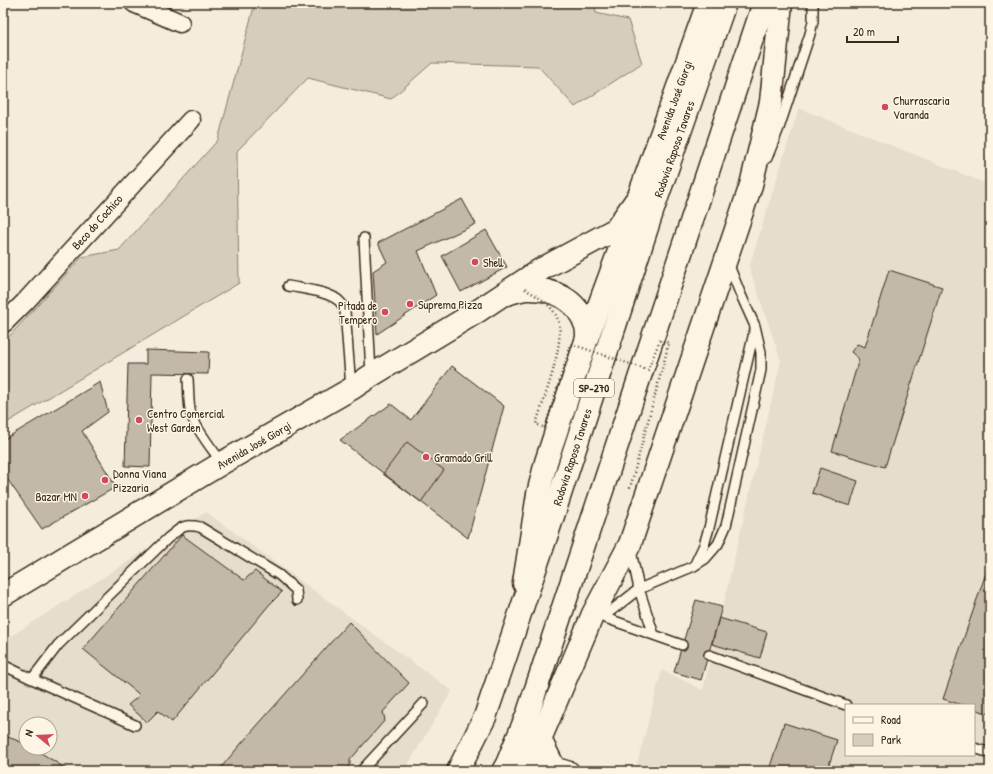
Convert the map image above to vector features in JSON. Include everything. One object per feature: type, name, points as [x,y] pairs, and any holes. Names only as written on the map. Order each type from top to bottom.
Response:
[{"type":"main road","name":"Avenida José Giorgi","points":[[520,615],[538,494],[546,462],[588,338],[708,3]]},
{"type":"main road","name":"Rodovia Raposo Tavares","points":[[458,771],[485,717],[550,525],[653,209],[725,3]]},
{"type":"main road","points":[[502,771],[528,713],[764,3]]},
{"type":"main road","points":[[525,771],[630,544],[751,185],[771,102],[781,3]]},
{"type":"main road","name":"Avenida José Giorgi","points":[[3,595],[222,462],[351,389],[447,330],[515,292],[540,270],[616,229],[639,196]]},
{"type":"main road","points":[[515,292],[548,291],[571,302],[579,312],[586,326],[588,338]]},
{"type":"street","points":[[134,3],[180,23]]},
{"type":"street","name":"Beco do Cochico","points":[[3,323],[25,302],[191,120]]},
{"type":"street","points":[[541,737],[563,769]]},
{"type":"street","points":[[532,771],[563,769]]},
{"type":"lane","points":[[751,185],[762,168],[779,128],[810,34],[813,21],[813,3]]},
{"type":"lane","points":[[364,238],[372,375]]},
{"type":"lane","points":[[598,615],[639,589],[705,560],[718,544],[726,526],[761,370],[761,352],[755,326],[726,260]]},
{"type":"lane","points":[[288,286],[327,294],[334,297],[341,303],[345,311],[351,389]]},
{"type":"lane","points":[[694,566],[704,545],[709,528],[755,326]]},
{"type":"lane","points":[[188,379],[191,415],[197,428],[222,462]]},
{"type":"lane","points":[[32,679],[58,645],[168,538],[183,526],[191,525],[200,527],[279,575],[296,590],[297,600]]},
{"type":"lane","points":[[630,544],[639,589],[654,634]]},
{"type":"lane","points":[[598,615],[682,645]]},
{"type":"lane","points":[[708,655],[845,705]]},
{"type":"lane","points":[[3,665],[135,725]]},
{"type":"lane","points":[[361,771],[424,704]]},
{"type":"lane","points":[[975,748],[990,753]]},
{"type":"path","points":[[515,292],[541,299],[551,308],[558,321],[560,338],[554,366],[536,424],[545,428],[571,344],[648,370],[660,340],[669,343],[630,488]]},
{"type":"shaded area","points":[[799,108],[990,185],[990,771],[664,771],[637,764],[662,670],[703,690],[781,361],[749,267]]},
{"type":"shaded area","points":[[206,512],[452,691],[404,771],[3,771],[3,641]]},
{"type":"green space","points":[[255,3],[595,3],[596,13],[628,20],[642,63],[575,107],[538,66],[432,63],[391,99],[308,78],[237,151],[239,283],[3,425],[3,343],[82,257],[119,250],[218,140]]},
{"type":"building","points":[[462,199],[476,224],[418,251],[436,295],[377,334],[373,271],[387,262],[378,243]]},
{"type":"building","name":"Shell","points":[[486,230],[507,267],[461,292],[442,256]]},
{"type":"building","points":[[889,270],[942,287],[885,467],[832,451],[859,359],[851,352],[857,344],[865,347]]},
{"type":"building","name":"Centro Comercial West Garden","points":[[146,350],[209,352],[208,374],[152,373],[150,467],[125,466],[128,364],[146,364]]},
{"type":"building","name":"Gramado Grill","points":[[452,366],[504,406],[468,538],[340,440],[391,404],[411,420]]},
{"type":"building","points":[[100,382],[108,412],[82,431],[116,487],[42,529],[3,473],[3,440]]},
{"type":"building","points":[[407,442],[444,470],[421,502],[383,474]]},
{"type":"building","points":[[820,468],[858,481],[850,506],[812,493]]},
{"type":"building","points":[[182,535],[244,580],[255,571],[282,592],[269,605],[172,722],[158,711],[147,722],[128,705],[140,695],[83,649]]},
{"type":"building","points":[[988,567],[990,568],[990,714],[975,709],[975,704],[959,704],[943,699]]},
{"type":"building","points":[[696,600],[722,607],[701,680],[674,672]]},
{"type":"building","points":[[719,618],[767,632],[760,658],[712,644]]},
{"type":"building","points":[[349,622],[409,683],[383,712],[385,720],[350,760],[350,764],[345,771],[218,771],[240,745]]},
{"type":"building","points":[[784,723],[837,740],[827,771],[769,770]]},
{"type":"building","points":[[3,735],[18,741],[18,756],[46,756],[70,771],[3,771]]},
{"type":"place","name":"Churrascaria Varanda","points":[[885,107]]},
{"type":"place","name":"Shell","points":[[475,262]]},
{"type":"place","name":"Suprema Pizza","points":[[410,304]]},
{"type":"place","name":"Pitada de Tempero","points":[[385,312]]},
{"type":"place","name":"Centro Comercial West Garden","points":[[139,420]]},
{"type":"place","name":"Gramado Grill","points":[[426,457]]},
{"type":"place","name":"Donna Viana Pizzaria","points":[[105,480]]},
{"type":"place","name":"Bazar MN","points":[[85,496]]}]
